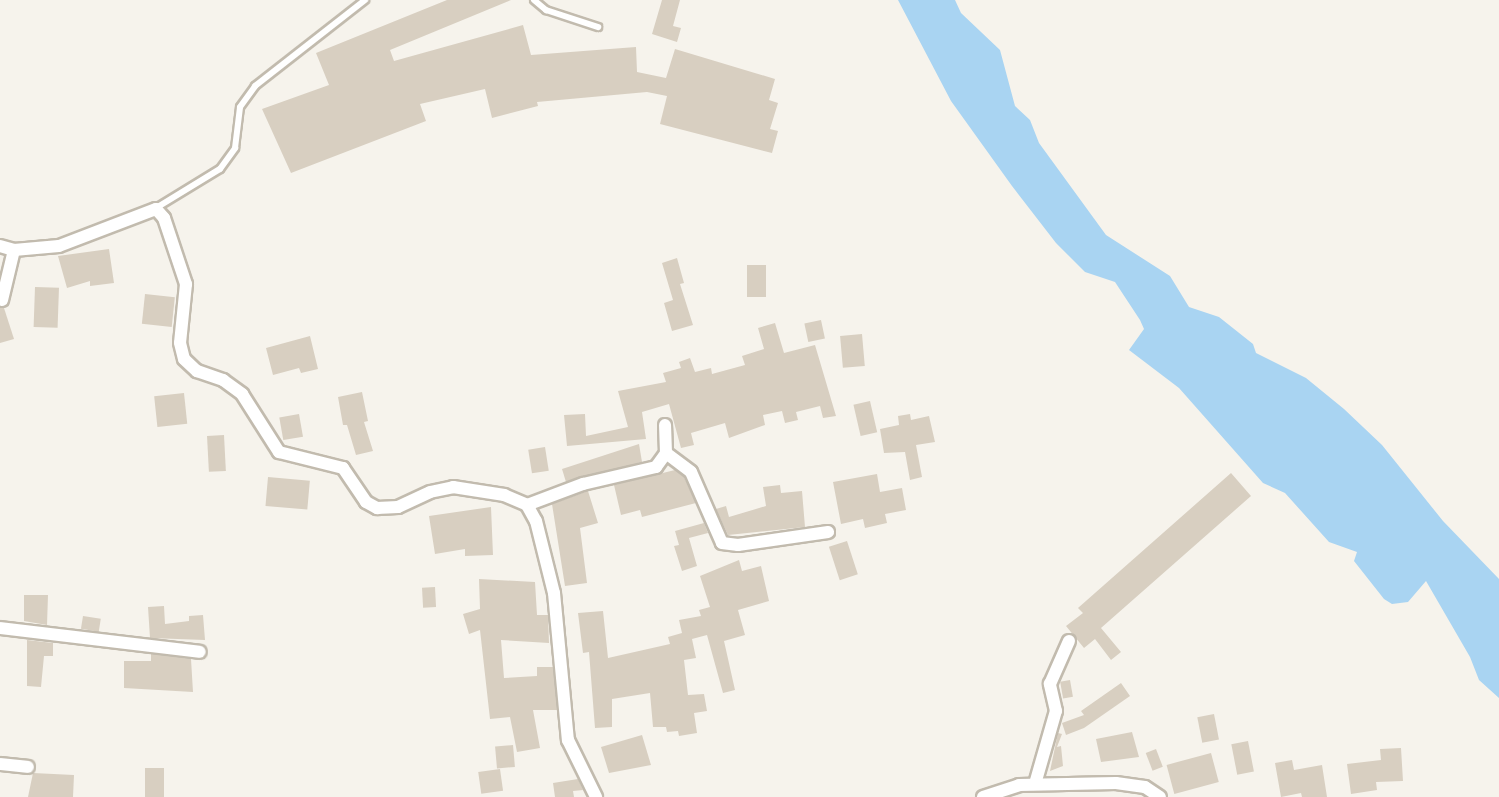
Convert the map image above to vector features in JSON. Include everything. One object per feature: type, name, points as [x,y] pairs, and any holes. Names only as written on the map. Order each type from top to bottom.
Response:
[{"type":"street","points":[[0,246],[14,250],[59,246],[156,209],[164,218],[184,274],[187,299],[180,343],[184,359],[197,370],[223,381],[242,394],[279,452],[343,468],[366,502],[377,508],[399,507],[430,492],[453,487],[504,495],[526,505],[536,521],[555,593],[566,733],[596,797]]},
{"type":"street","points":[[2,300],[14,250]]},
{"type":"street","points":[[526,505],[583,484],[646,471],[664,460],[666,425]]},
{"type":"street","points":[[666,453],[691,472],[722,543],[738,545],[828,532]]},
{"type":"street","points":[[0,628],[200,652]]},
{"type":"street","points":[[1035,784],[1056,711],[1050,684],[1069,641]]},
{"type":"street","points":[[0,764],[28,767]]},
{"type":"street","points":[[982,797],[1035,784],[1131,783],[1160,797]]},
{"type":"lane","points":[[156,209],[220,169],[235,148],[240,107],[255,86],[365,0]]},
{"type":"lane","points":[[534,0],[546,10],[598,27]]},
{"type":"water","points":[[898,0],[955,0],[961,13],[1000,50],[1015,106],[1030,120],[1039,143],[1106,235],[1170,276],[1189,307],[1219,317],[1253,344],[1256,353],[1306,378],[1344,409],[1382,445],[1443,521],[1499,579],[1499,698],[1479,680],[1470,657],[1426,581],[1408,602],[1392,604],[1384,599],[1354,561],[1357,552],[1329,542],[1285,493],[1263,483],[1179,388],[1129,350],[1144,329],[1115,282],[1085,272],[1056,243],[1012,186],[951,101]]},
{"type":"building","points":[[447,0],[511,0],[390,50],[394,61],[523,25],[531,55],[636,47],[637,72],[666,78],[675,49],[775,79],[769,100],[778,103],[770,129],[778,131],[772,153],[660,124],[667,96],[647,92],[537,102],[538,106],[492,118],[485,89],[420,104],[426,121],[291,173],[262,109],[329,85],[316,53]]},
{"type":"building","points":[[662,0],[680,0],[673,26],[681,28],[677,42],[652,34]]},
{"type":"building","points":[[109,249],[114,283],[90,286],[90,281],[67,288],[58,256]]},
{"type":"building","points":[[677,258],[684,283],[680,284],[693,325],[672,331],[664,303],[673,300],[662,263]]},
{"type":"building","points":[[747,265],[766,265],[766,297],[747,297]]},
{"type":"building","points":[[35,287],[59,288],[58,328],[34,327]]},
{"type":"building","points":[[145,294],[175,297],[172,327],[142,324]]},
{"type":"building","points":[[0,308],[4,308],[14,339],[0,343]]},
{"type":"building","points":[[821,320],[825,339],[808,342],[804,324]]},
{"type":"building","points":[[775,323],[784,353],[815,345],[836,416],[823,418],[820,406],[796,412],[798,420],[785,423],[782,411],[763,415],[765,425],[729,438],[725,423],[691,433],[694,445],[681,448],[669,404],[642,412],[646,439],[567,446],[564,415],[585,414],[586,436],[628,427],[618,391],[666,382],[663,373],[681,368],[679,362],[690,358],[695,372],[711,368],[712,374],[745,365],[742,356],[764,349],[758,328]]},
{"type":"building","points":[[862,334],[865,366],[843,368],[840,336]]},
{"type":"building","points":[[310,336],[318,369],[301,373],[299,368],[273,375],[266,348]]},
{"type":"building","points":[[362,392],[368,421],[364,422],[373,451],[356,455],[347,425],[343,425],[338,397]]},
{"type":"building","points":[[184,393],[187,424],[157,427],[154,396]]},
{"type":"building","points":[[870,401],[877,432],[861,436],[853,405]]},
{"type":"building","points":[[299,414],[303,437],[283,440],[279,417]]},
{"type":"building","points":[[910,414],[911,420],[929,416],[935,442],[916,445],[922,477],[910,480],[905,452],[884,453],[880,429],[899,425],[898,416]]},
{"type":"building","points":[[224,435],[226,471],[209,472],[207,436]]},
{"type":"building","points":[[639,444],[642,462],[566,482],[562,469]]},
{"type":"building","points":[[545,447],[549,471],[532,473],[528,450]]},
{"type":"building","points":[[675,470],[684,477],[696,503],[642,517],[640,510],[621,515],[614,485]]},
{"type":"building","points":[[1231,473],[1251,496],[1101,628],[1121,652],[1111,660],[1095,639],[1084,648],[1066,626],[1083,613],[1078,608]]},
{"type":"building","points":[[877,474],[880,492],[902,488],[906,510],[885,514],[887,523],[865,528],[863,519],[841,524],[833,482]]},
{"type":"building","points":[[268,477],[310,481],[307,510],[265,506]]},
{"type":"building","points":[[780,485],[781,493],[802,491],[805,527],[728,535],[716,509],[726,506],[729,517],[766,506],[763,487]]},
{"type":"building","points":[[588,491],[598,523],[580,528],[587,583],[565,586],[552,504]]},
{"type":"building","points":[[491,507],[493,555],[465,556],[465,549],[435,554],[429,516]]},
{"type":"building","points":[[704,523],[708,533],[689,538],[697,566],[682,571],[674,546],[679,545],[675,531]]},
{"type":"building","points":[[847,541],[858,574],[840,580],[829,547]]},
{"type":"building","points":[[739,560],[742,571],[761,566],[769,601],[738,610],[745,635],[724,641],[735,690],[723,693],[707,635],[692,639],[696,658],[684,660],[688,695],[704,694],[707,711],[694,713],[697,733],[679,736],[678,731],[667,732],[666,727],[653,727],[650,693],[612,699],[612,727],[595,728],[589,652],[583,653],[578,613],[603,611],[608,658],[670,644],[668,637],[682,633],[679,620],[701,616],[699,610],[710,607],[700,576]]},
{"type":"building","points":[[479,579],[535,582],[537,615],[548,615],[549,643],[501,640],[504,678],[537,676],[537,667],[553,667],[557,710],[533,710],[540,748],[517,752],[510,717],[490,719],[480,630],[469,634],[463,614],[480,609]]},
{"type":"building","points":[[435,587],[436,607],[423,608],[422,588]]},
{"type":"building","points":[[24,595],[48,595],[47,625],[24,621]]},
{"type":"building","points":[[164,606],[165,624],[189,621],[189,616],[203,615],[205,640],[150,638],[148,607]]},
{"type":"building","points":[[83,616],[101,619],[99,632],[81,629]]},
{"type":"building","points":[[27,640],[53,643],[53,656],[44,656],[41,687],[27,686]]},
{"type":"building","points":[[151,654],[191,659],[193,692],[124,688],[124,661],[151,661]]},
{"type":"building","points":[[1070,680],[1073,697],[1063,698],[1060,682]]},
{"type":"building","points":[[1121,683],[1130,696],[1084,728],[1066,735],[1062,723],[1084,715],[1081,711]]},
{"type":"building","points":[[1214,714],[1219,740],[1202,743],[1197,717]]},
{"type":"building","points":[[1132,732],[1139,757],[1101,762],[1096,739]]},
{"type":"building","points":[[1058,733],[1062,734],[1057,747],[1061,746],[1063,766],[1050,771]]},
{"type":"building","points":[[642,735],[651,765],[609,773],[601,747]]},
{"type":"building","points":[[1248,741],[1254,771],[1237,775],[1231,744]]},
{"type":"building","points":[[513,745],[515,767],[497,768],[495,747]]},
{"type":"building","points":[[1401,748],[1403,781],[1376,782],[1377,790],[1351,794],[1347,764],[1381,760],[1380,749]]},
{"type":"building","points":[[1156,749],[1163,767],[1153,771],[1146,753]]},
{"type":"building","points":[[1211,753],[1219,782],[1174,794],[1167,765]]},
{"type":"building","points":[[1292,760],[1294,770],[1322,765],[1327,797],[1302,797],[1301,793],[1281,797],[1275,763]]},
{"type":"building","points":[[145,768],[164,768],[164,797],[145,797]]},
{"type":"building","points":[[500,769],[503,791],[481,794],[478,772]]},
{"type":"building","points":[[33,773],[74,775],[73,797],[28,797]]},
{"type":"building","points":[[578,779],[583,790],[573,791],[574,797],[555,797],[553,783]]}]
